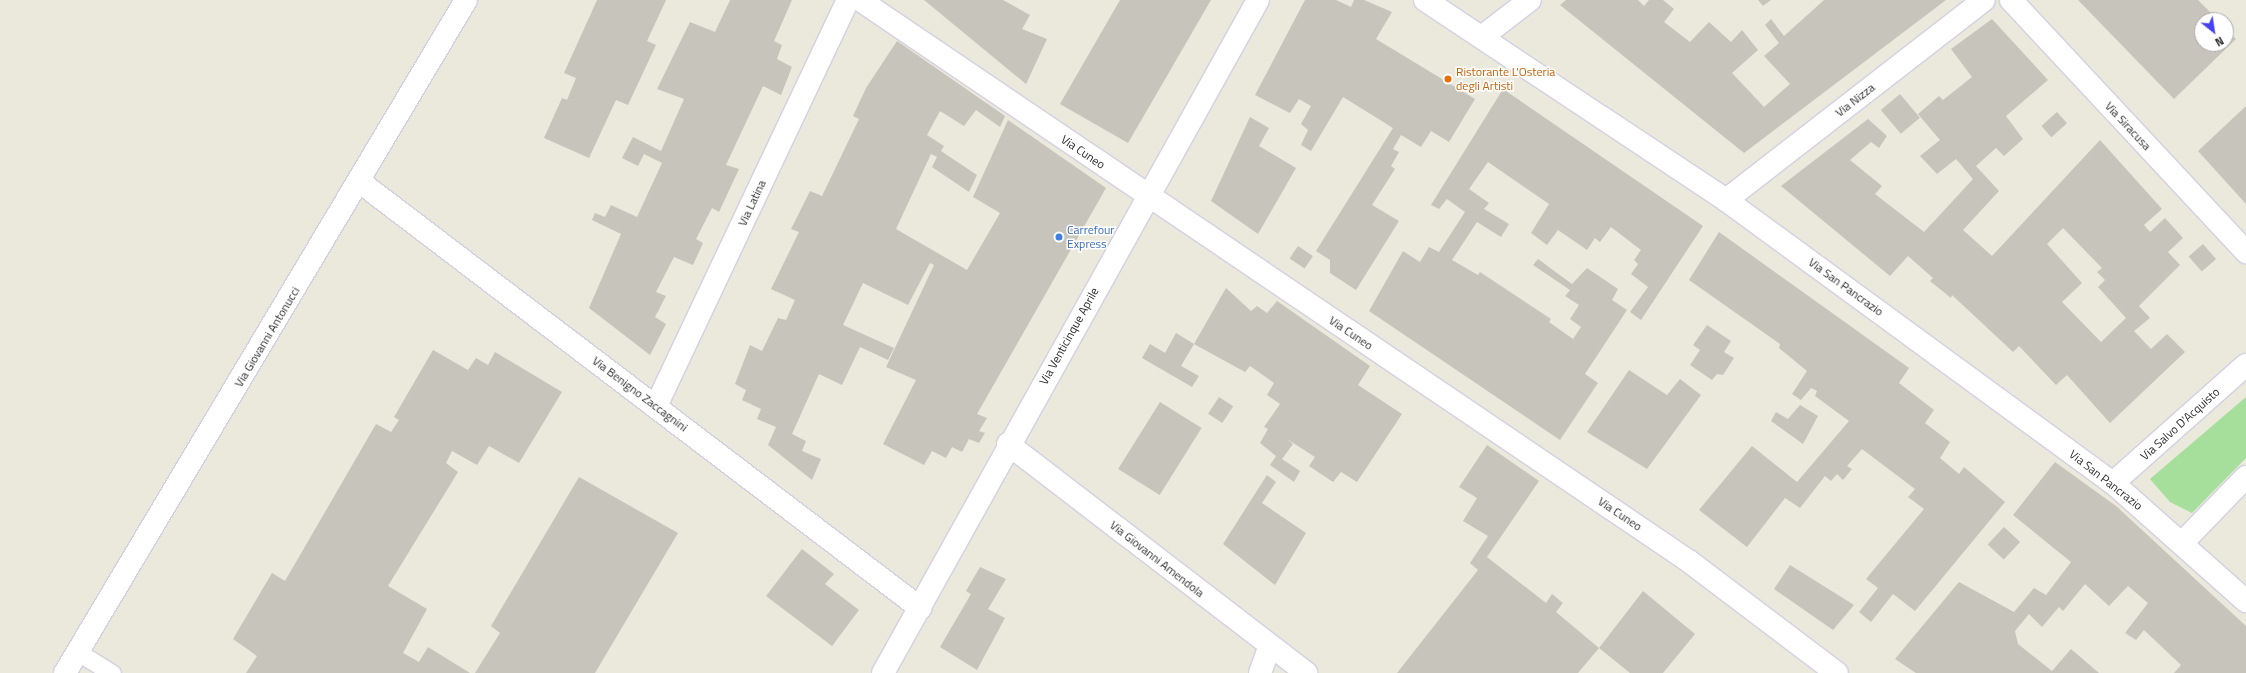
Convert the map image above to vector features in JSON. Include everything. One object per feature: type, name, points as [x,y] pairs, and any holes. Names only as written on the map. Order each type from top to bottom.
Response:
[{"type":"street","name":"Via Giovanni Antonucci","points":[[65,673],[360,182],[466,0]]},
{"type":"street","name":"Via Latina","points":[[656,406],[848,0]]},
{"type":"street","name":"Via Cuneo","points":[[860,0],[1690,562],[1837,673]]},
{"type":"street","name":"Via Venticinque Aprile","points":[[883,673],[920,608],[1008,444],[1258,0]]},
{"type":"street","name":"Via San Pancrazio","points":[[1425,0],[1483,36],[1726,200],[2113,483],[2246,601]]},
{"type":"street","points":[[1483,36],[1530,0]]},
{"type":"street","name":"Via Nizza","points":[[1726,200],[1984,0]]},
{"type":"street","name":"Via Siracusa","points":[[2011,0],[2246,252]]},
{"type":"street","name":"Via Benigno Zaccagnini","points":[[360,182],[920,608]]},
{"type":"street","name":"Via Salvo D'Acquisto","points":[[2113,483],[2246,365]]},
{"type":"street","name":"Via Giovanni Amendola","points":[[1008,444],[1306,673]]},
{"type":"street","points":[[2182,543],[2246,477]]},
{"type":"street","points":[[1260,673],[1270,646]]},
{"type":"lane","points":[[78,652],[112,673]]},
{"type":"green space","points":[[2246,397],[2246,458],[2192,513],[2170,502],[2150,479]]},
{"type":"building","points":[[597,0],[666,0],[647,41],[656,45],[628,105],[616,100],[589,158],[544,138],[562,98],[567,100],[576,78],[564,73]]},
{"type":"building","points":[[730,0],[792,0],[774,41],[782,45],[777,59],[792,67],[781,95],[763,86],[726,165],[739,169],[719,212],[712,208],[696,239],[703,243],[693,265],[674,257],[656,292],[666,296],[655,317],[666,324],[650,355],[589,308],[621,234],[592,220],[595,213],[605,217],[611,205],[637,217],[662,163],[644,154],[638,166],[622,158],[633,137],[661,151],[684,99],[657,89],[690,22],[715,32]]},
{"type":"building","points":[[924,0],[1003,0],[1030,15],[1022,29],[1047,39],[1026,84]]},
{"type":"building","points":[[1120,0],[1211,0],[1128,143],[1060,104]]},
{"type":"building","points":[[1305,0],[1336,0],[1351,7],[1354,0],[1364,0],[1392,12],[1376,39],[1475,99],[1449,142],[1431,131],[1421,147],[1401,135],[1393,149],[1399,152],[1391,166],[1395,169],[1372,205],[1399,221],[1356,290],[1330,273],[1330,260],[1316,251],[1393,128],[1343,97],[1311,151],[1301,145],[1308,130],[1301,124],[1311,106],[1299,99],[1290,113],[1255,95]]},
{"type":"building","points":[[1566,0],[1638,0],[1644,6],[1649,0],[1663,0],[1674,9],[1664,22],[1690,42],[1709,22],[1731,42],[1742,30],[1758,50],[1732,73],[1764,107],[1790,84],[1764,56],[1779,43],[1765,25],[1771,19],[1784,36],[1824,0],[1946,0],[1744,153],[1560,5]]},
{"type":"building","points":[[1758,0],[1771,0],[1763,6]]},
{"type":"building","points":[[2078,0],[2198,0],[2210,12],[2194,12],[2194,52],[2223,52],[2174,99]]},
{"type":"building","points":[[1992,19],[2048,80],[2006,116],[2023,139],[2004,156],[1996,148],[1976,166],[1999,191],[1963,230],[1992,256],[2100,140],[2162,209],[2144,225],[2150,232],[2165,218],[2183,238],[2168,252],[2180,265],[2139,306],[2150,318],[2134,331],[2151,349],[2167,334],[2185,352],[2110,423],[2067,375],[2056,385],[2019,346],[2013,352],[1952,295],[1951,298],[1930,281],[1933,278],[1908,256],[1890,276],[1781,186],[1868,119],[1887,136],[1879,148],[1871,142],[1850,160],[1882,186],[1875,194],[1924,232],[1973,179],[1956,159],[1937,174],[1920,156],[1940,140],[1918,114],[1939,96],[1943,100],[1972,77],[1951,49]],"holes":[[[2063,228],[2102,268],[2097,272],[2105,280],[2098,287],[2126,318],[2101,342],[2062,302],[2082,283],[2047,244]]]},
{"type":"building","points":[[897,41],[1005,116],[1000,127],[976,110],[964,126],[940,111],[927,135],[944,146],[941,151],[977,175],[969,192],[932,167],[937,157],[931,154],[896,229],[967,270],[1000,213],[973,197],[1008,120],[1106,188],[977,414],[987,418],[979,431],[985,433],[979,443],[969,439],[962,452],[952,447],[946,458],[932,451],[924,465],[883,444],[916,380],[886,367],[934,265],[930,263],[908,305],[863,283],[843,325],[894,348],[888,360],[860,347],[842,385],[819,374],[792,434],[806,441],[802,451],[821,459],[812,480],[768,445],[776,427],[757,419],[761,409],[742,400],[746,390],[735,384],[750,345],[762,351],[778,318],[786,320],[795,300],[771,289],[799,232],[791,229],[810,191],[822,196],[859,119],[853,116],[866,88]]},
{"type":"building","points":[[1503,89],[1703,226],[1641,320],[1630,312],[1648,287],[1631,274],[1638,264],[1634,260],[1641,250],[1611,227],[1600,242],[1595,238],[1587,250],[1558,230],[1547,245],[1531,233],[1549,204],[1488,162],[1469,189],[1489,203],[1484,209],[1509,224],[1501,237],[1477,222],[1452,260],[1478,275],[1480,272],[1551,319],[1549,322],[1573,339],[1581,327],[1570,319],[1579,305],[1565,296],[1570,290],[1533,265],[1538,259],[1572,284],[1587,268],[1618,289],[1612,300],[1627,310],[1585,374],[1598,383],[1560,440],[1369,311],[1403,251],[1420,262],[1429,247],[1439,252],[1465,212],[1447,199],[1439,209],[1431,205]]},
{"type":"building","points":[[1900,94],[1920,118],[1901,134],[1881,110]]},
{"type":"building","points":[[2246,106],[2246,204],[2198,151]]},
{"type":"building","points":[[2057,112],[2067,123],[2051,137],[2041,126]]},
{"type":"building","points":[[1250,117],[1269,128],[1259,146],[1296,168],[1258,234],[1211,201]]},
{"type":"building","points":[[1719,232],[1909,368],[1899,383],[1934,410],[1925,423],[1950,442],[1940,458],[1959,474],[1964,467],[2005,502],[1915,611],[1893,594],[1871,622],[1859,612],[1878,588],[1866,579],[1924,509],[1908,497],[1915,489],[1862,449],[1847,466],[1852,469],[1843,480],[1837,474],[1831,481],[1825,476],[1800,508],[1785,498],[1747,547],[1699,510],[1752,446],[1797,482],[1849,421],[1815,396],[1817,391],[1811,388],[1801,400],[1792,394],[1807,371],[1779,348],[1780,344],[1689,280]]},
{"type":"building","points":[[2203,244],[2216,259],[2202,272],[2189,256]]},
{"type":"building","points":[[1298,246],[1313,256],[1305,269],[1290,258]]},
{"type":"building","points":[[1226,288],[1251,311],[1257,306],[1267,313],[1277,301],[1370,366],[1358,385],[1402,414],[1357,482],[1341,472],[1333,482],[1309,466],[1315,457],[1287,439],[1293,444],[1282,459],[1300,471],[1294,482],[1270,465],[1276,456],[1260,443],[1268,429],[1264,427],[1280,404],[1267,395],[1274,383],[1250,366],[1245,372],[1194,344]]},
{"type":"building","points":[[1707,325],[1731,341],[1724,352],[1734,358],[1723,375],[1717,374],[1712,380],[1690,365],[1700,350],[1693,345]]},
{"type":"building","points":[[1176,333],[1194,344],[1181,366],[1199,376],[1192,387],[1142,358],[1150,344],[1165,353]]},
{"type":"building","points":[[433,350],[468,370],[476,358],[488,365],[495,352],[562,392],[519,463],[489,446],[477,465],[452,451],[446,463],[458,472],[388,586],[427,609],[403,653],[419,662],[428,647],[470,673],[246,673],[257,656],[233,639],[272,573],[285,581],[376,424],[391,432],[399,420],[394,417]]},
{"type":"building","points":[[1629,370],[1667,395],[1680,379],[1701,395],[1647,469],[1587,432]]},
{"type":"building","points":[[1219,397],[1233,406],[1222,423],[1208,414]]},
{"type":"building","points":[[1160,402],[1202,428],[1160,495],[1118,469]]},
{"type":"building","points":[[1800,405],[1818,416],[1803,444],[1771,421],[1776,412],[1788,419]]},
{"type":"building","points":[[1487,445],[1539,481],[1487,557],[1546,603],[1552,594],[1563,603],[1556,612],[1599,648],[1578,673],[1397,673],[1478,570],[1470,563],[1488,536],[1463,521],[1477,498],[1459,487]]},
{"type":"building","points":[[2055,462],[2116,506],[2246,626],[2246,673],[2174,673],[2181,665],[2144,630],[2136,640],[2125,633],[2148,603],[2128,586],[2109,606],[2085,584],[2063,611],[2059,607],[2042,627],[2029,614],[2015,631],[2018,644],[2052,671],[2071,649],[2099,673],[1916,673],[1895,659],[1959,582],[2014,612],[2034,588],[2046,595],[2071,562],[2013,515]]},
{"type":"building","points":[[1267,475],[1276,482],[1262,503],[1306,533],[1275,585],[1223,544]]},
{"type":"building","points":[[579,477],[678,533],[595,673],[475,673],[500,633],[491,626]]},
{"type":"building","points":[[2004,527],[2020,542],[2004,560],[1988,545]]},
{"type":"building","points":[[802,549],[834,574],[825,584],[859,610],[832,646],[766,596]]},
{"type":"building","points":[[1790,565],[1854,605],[1833,630],[1774,589]]},
{"type":"building","points":[[980,567],[1006,579],[988,609],[1005,618],[977,670],[940,647],[971,594],[966,591]]},
{"type":"building","points":[[1643,591],[1695,634],[1663,673],[1630,673],[1599,648]]},
{"type":"place","name":"Ristorante L'Osteria degli Artisti","points":[[1448,79]]},
{"type":"place","name":"Carrefour Express","points":[[1059,237]]}]
